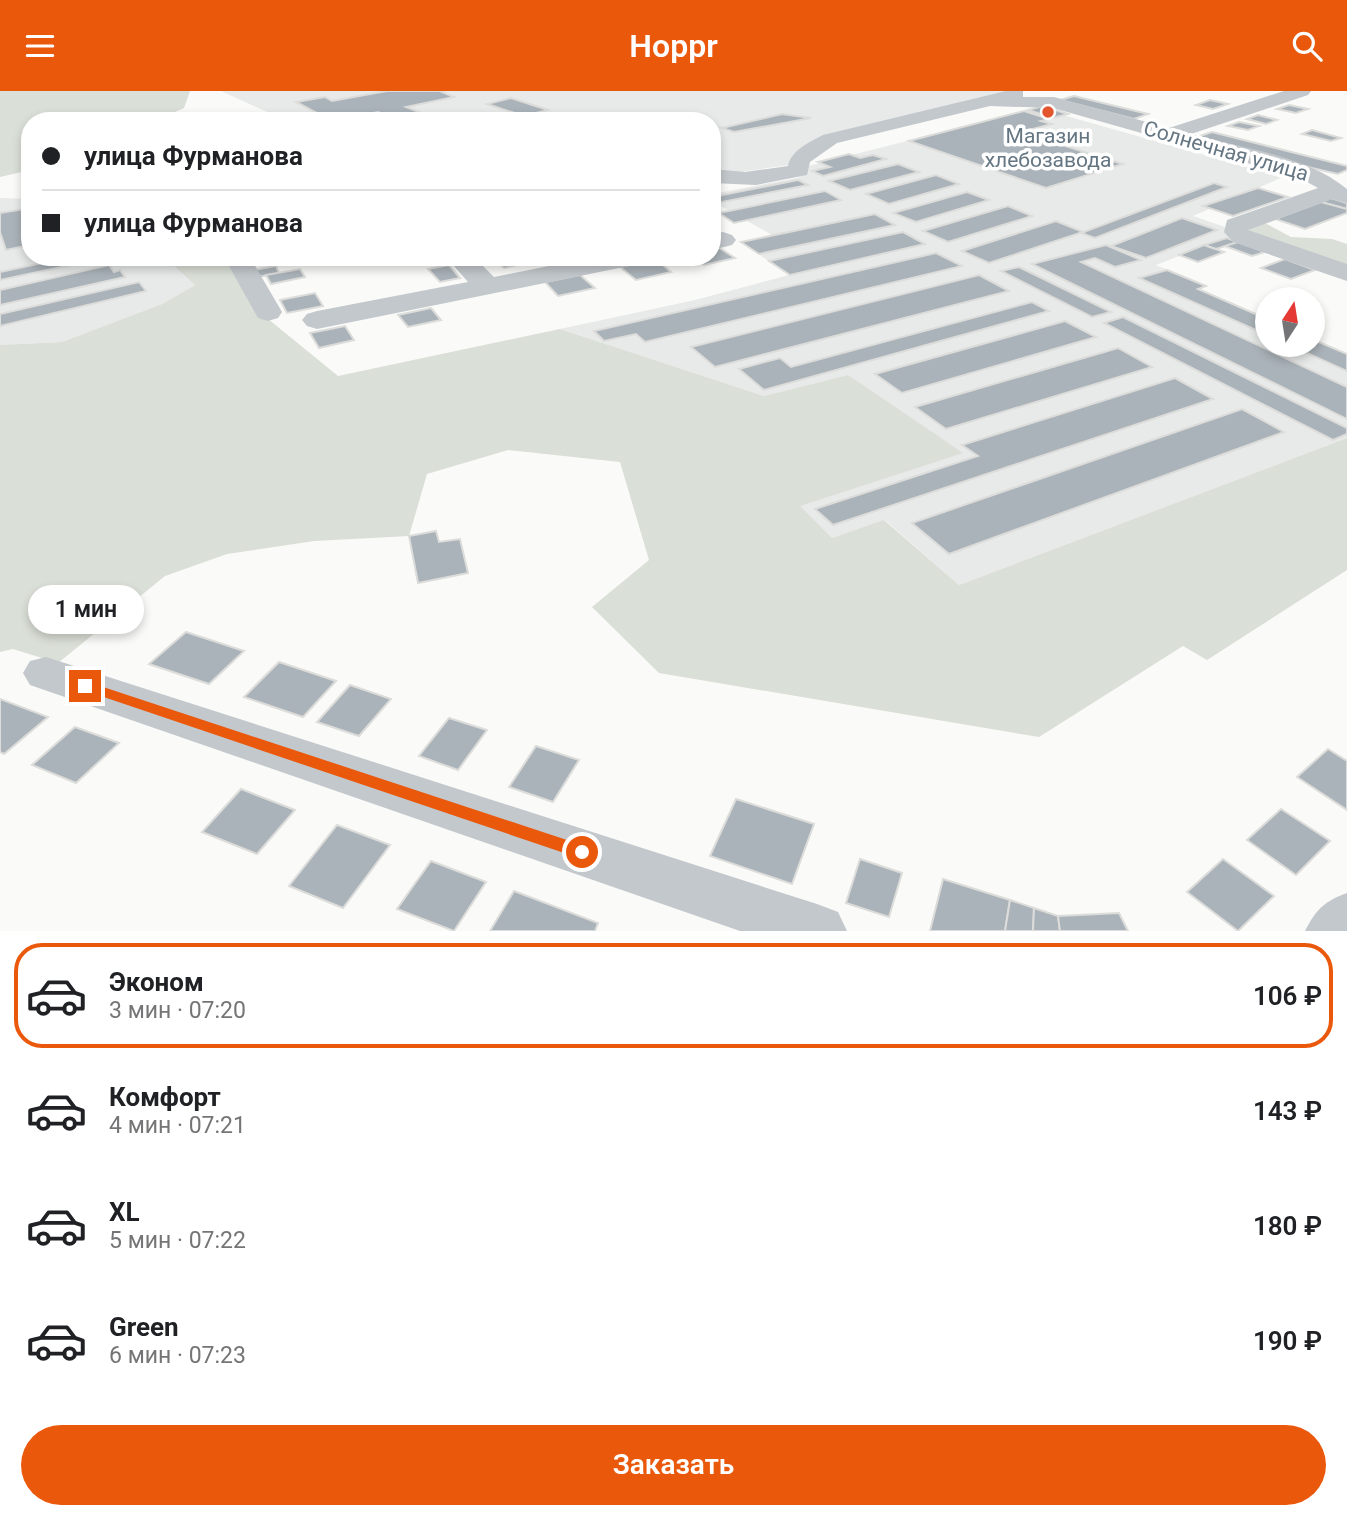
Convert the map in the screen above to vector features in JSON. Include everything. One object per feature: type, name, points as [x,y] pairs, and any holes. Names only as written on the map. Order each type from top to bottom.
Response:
[{"type":"street","points":[[721,178],[737,181],[758,180],[799,170],[799,161],[809,151],[830,139],[1029,91]]},
{"type":"street","points":[[1169,135],[1302,91]]},
{"type":"street","name":"Солнечная улица","points":[[990,100],[1006,106],[1032,101],[1054,103],[1308,173],[1328,181],[1339,194],[1236,225],[1236,232],[1242,237],[1347,273]]},
{"type":"street","points":[[242,266],[268,312]]},
{"type":"street","points":[[468,266],[488,286]]},
{"type":"street","points":[[317,320],[589,266]]},
{"type":"street","points":[[46,673],[817,931]]},
{"type":"street","points":[[1335,931],[1347,919]]},
{"type":"shaded area","points":[[0,91],[190,91],[184,108],[175,112],[21,112],[21,172],[0,177]]},
{"type":"shaded area","points":[[221,91],[1013,91],[827,136],[789,165],[733,173],[721,170],[721,112],[267,112]]},
{"type":"shaded area","points":[[1038,108],[1283,177],[1193,216],[1228,228],[1231,236],[1156,265],[1206,286],[1199,290],[1255,314],[1255,357],[1325,357],[1325,344],[1347,354],[1347,438],[959,585],[885,520],[832,538],[799,506],[848,375],[764,396],[560,329],[695,300],[789,275],[741,242],[772,235],[721,206],[721,192],[807,174],[804,167]]},
{"type":"shaded area","points":[[0,198],[21,199],[21,266],[174,266],[195,285],[162,304],[62,342],[0,345]]},
{"type":"shaded area","points":[[1263,222],[1291,237],[1332,239],[1347,244],[1347,268],[1246,231]]},
{"type":"shaded area","points":[[174,266],[235,266],[262,314],[338,376],[560,329],[764,396],[848,375],[963,453],[800,506],[832,538],[884,520],[959,585],[1347,438],[1347,570],[1207,660],[1183,646],[1039,737],[659,673],[592,607],[649,560],[620,462],[508,450],[427,474],[409,536],[314,541],[227,554],[165,576],[58,663],[13,649],[0,652],[0,345],[62,342],[162,304],[195,285]]},
{"type":"building","points":[[387,91],[440,91],[454,97],[406,107],[419,112],[315,112],[296,102],[325,97],[332,101]]},
{"type":"building","points":[[1074,96],[1148,114],[1134,119],[1060,100]]},
{"type":"building","points":[[511,98],[548,110],[512,112],[487,104]]},
{"type":"building","points":[[1210,100],[1228,104],[1213,109],[1196,105]]},
{"type":"building","points":[[1289,105],[1308,109],[1296,113],[1277,109]]},
{"type":"building","name":"Магазин хлебозавода","points":[[1043,106],[1068,114],[1053,118],[1028,110]]},
{"type":"building","points":[[1024,111],[1049,119],[1041,121],[1052,124],[1021,132],[1123,164],[1046,188],[909,141]]},
{"type":"building","points":[[782,114],[811,118],[734,132],[722,128]]},
{"type":"building","points":[[1258,115],[1277,120],[1266,124],[1247,119]]},
{"type":"building","points":[[1239,122],[1259,126],[1248,130],[1228,126]]},
{"type":"building","points":[[1312,130],[1341,138],[1331,141],[1302,134]]},
{"type":"building","points":[[1212,132],[1347,166],[1347,170],[1338,174],[1197,137]]},
{"type":"building","points":[[849,154],[860,158],[873,155],[886,159],[823,176],[812,171],[830,167],[818,162]]},
{"type":"building","points":[[898,164],[919,172],[850,190],[829,181]]},
{"type":"building","points":[[936,175],[959,184],[889,204],[866,194]]},
{"type":"building","points":[[798,180],[808,185],[721,202],[721,195]]},
{"type":"building","points":[[1214,183],[1227,187],[1095,238],[1081,233]]},
{"type":"building","points":[[1258,188],[1288,197],[1233,216],[1203,206]]},
{"type":"building","points":[[825,191],[841,200],[734,223],[721,213]]},
{"type":"building","points":[[967,192],[989,200],[916,222],[893,213]]},
{"type":"building","points":[[1331,198],[1347,203],[1347,209],[1321,202]]},
{"type":"building","points":[[1321,202],[1347,209],[1347,213],[1305,229],[1275,219]]},
{"type":"building","points":[[1008,206],[1032,216],[948,242],[923,231]]},
{"type":"building","points":[[21,210],[21,247],[6,250],[0,232],[0,213]]},
{"type":"building","points":[[875,214],[895,225],[759,254],[741,242]]},
{"type":"building","points":[[1182,218],[1217,230],[1146,258],[1111,246]]},
{"type":"building","points":[[1056,221],[1083,232],[989,263],[962,251]]},
{"type":"building","points":[[903,232],[925,244],[790,275],[769,261]]},
{"type":"building","points":[[1227,238],[1238,242],[1216,249],[1204,245]]},
{"type":"building","points":[[1238,242],[1265,252],[1252,256],[1225,246]]},
{"type":"building","points":[[1106,245],[1141,260],[1115,267],[1095,258],[1081,262],[1255,344],[1255,357],[1283,357],[1347,387],[1347,419],[1032,264]]},
{"type":"building","points":[[1204,245],[1224,252],[1198,262],[1179,255]]},
{"type":"building","points":[[721,249],[735,258],[721,261]]},
{"type":"building","points":[[936,253],[962,266],[645,342],[636,334],[604,341],[594,331]]},
{"type":"building","points":[[1285,259],[1315,270],[1291,279],[1261,268]]},
{"type":"building","points":[[28,266],[66,266],[0,280],[0,272]]},
{"type":"building","points":[[105,266],[110,266],[114,272],[120,270],[125,277],[0,305],[0,290]]},
{"type":"building","points":[[276,266],[279,273],[258,277],[254,270]]},
{"type":"building","points":[[450,266],[460,278],[440,282],[428,269]]},
{"type":"building","points":[[664,266],[671,272],[636,280],[620,267]]},
{"type":"building","points":[[1019,267],[1111,312],[1092,317],[1001,271]]},
{"type":"building","points":[[300,269],[305,277],[271,284],[266,275]]},
{"type":"building","points":[[1167,270],[1206,286],[1198,289],[1255,314],[1255,330],[1139,278]]},
{"type":"building","points":[[580,275],[595,288],[558,296],[545,282]]},
{"type":"building","points":[[979,275],[1009,291],[715,367],[691,347]]},
{"type":"building","points":[[139,282],[146,291],[0,326],[0,314]]},
{"type":"building","points":[[315,293],[323,306],[287,313],[280,300]]},
{"type":"building","points":[[1032,302],[1049,311],[764,390],[739,369],[780,358],[791,367]]},
{"type":"building","points":[[431,308],[441,320],[408,327],[398,315]]},
{"type":"building","points":[[1123,317],[1347,428],[1347,434],[1333,440],[1104,323]]},
{"type":"building","points":[[1065,321],[1096,337],[902,393],[875,374]]},
{"type":"building","points":[[345,326],[354,340],[319,348],[310,333]]},
{"type":"building","points":[[1325,345],[1347,354],[1347,371],[1316,357],[1325,357]]},
{"type":"building","points":[[1118,348],[1152,367],[946,429],[915,407]]},
{"type":"building","points":[[1175,378],[1213,399],[833,525],[815,509],[978,456],[962,445]]},
{"type":"building","points":[[1242,409],[1284,432],[949,554],[912,523]]},
{"type":"building","points":[[436,531],[439,542],[460,539],[468,573],[418,583],[409,536]]},
{"type":"building","points":[[186,632],[244,651],[209,684],[149,664]]},
{"type":"building","points":[[279,662],[336,681],[303,717],[244,697]]},
{"type":"building","points":[[350,685],[391,699],[359,736],[317,722]]},
{"type":"building","points":[[0,699],[48,717],[4,754],[0,752]]},
{"type":"building","points":[[449,718],[487,730],[458,770],[419,756]]},
{"type":"building","points":[[75,727],[119,743],[76,783],[32,765]]},
{"type":"building","points":[[536,746],[579,760],[553,802],[509,787]]},
{"type":"building","points":[[1328,749],[1347,761],[1347,810],[1297,777]]},
{"type":"building","points":[[241,789],[295,810],[257,854],[202,832]]},
{"type":"building","points":[[736,799],[814,824],[792,884],[710,856]]},
{"type":"building","points":[[1281,809],[1330,841],[1296,875],[1247,840]]},
{"type":"building","points":[[337,825],[390,845],[343,908],[289,886]]},
{"type":"building","points":[[860,859],[902,873],[889,917],[846,903]]},
{"type":"building","points":[[1223,859],[1274,896],[1238,931],[1187,892]]},
{"type":"building","points":[[431,861],[486,882],[454,931],[397,909]]},
{"type":"building","points":[[943,879],[1010,900],[1005,931],[930,931]]},
{"type":"building","points":[[514,891],[598,923],[595,931],[490,931]]},
{"type":"building","points":[[1010,900],[1034,908],[1033,931],[1005,931]]},
{"type":"building","points":[[1034,908],[1058,916],[1060,931],[1033,931]]},
{"type":"building","points":[[1119,913],[1128,931],[1060,931],[1058,916]]},
{"type":"place","name":"Магазин хлебозавода","points":[[1048,112]]},
{"type":"route","points":[[85,686],[582,852]]}]
